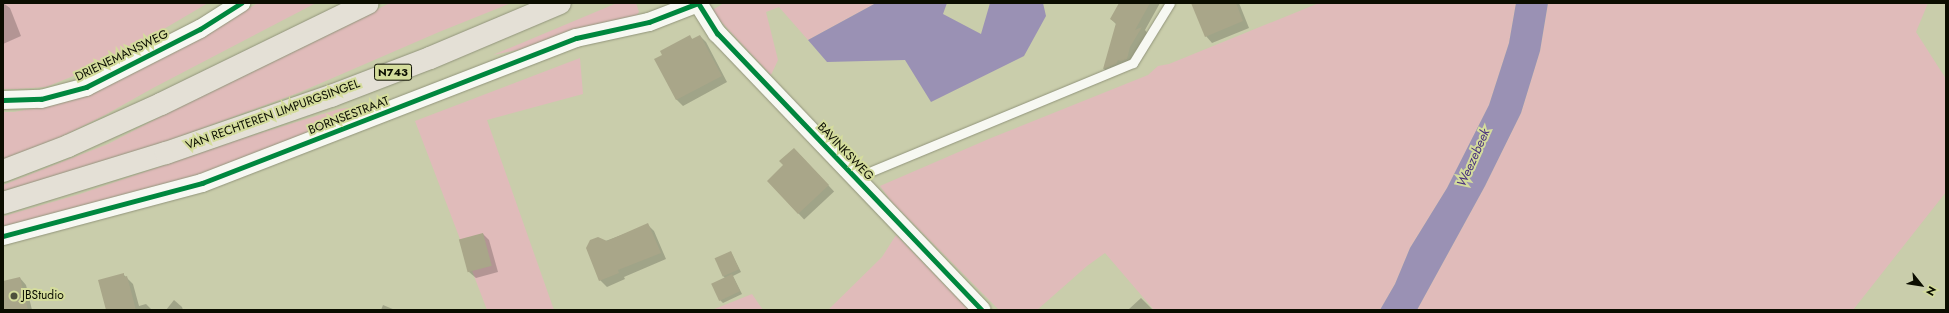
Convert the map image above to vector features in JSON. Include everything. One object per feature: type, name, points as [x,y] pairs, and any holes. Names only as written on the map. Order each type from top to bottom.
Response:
[{"type":"main road","points":[[3,171],[68,146],[160,104],[368,3]]},
{"type":"main road","name":"VAN RECHTEREN LIMPURGSINGEL","points":[[3,203],[173,151],[317,101],[430,58],[560,3]]},
{"type":"street","name":"DRIENEMANSWEG","points":[[3,100],[40,99],[86,87],[200,28],[241,3]]},
{"type":"street","name":"BAVINKSWEG","points":[[698,3],[717,33],[982,310]]},
{"type":"street","name":"BORNSESTRAAT","points":[[3,236],[202,183],[576,38],[649,22],[698,3]]},
{"type":"lane","points":[[858,180],[867,173],[1132,63],[1170,3]]},
{"type":"shaded area","points":[[3,3],[208,3],[106,63],[46,87],[3,89]]},
{"type":"shaded area","points":[[258,3],[316,3],[153,88],[105,115],[55,140],[3,162],[3,112],[14,112],[45,106],[207,33]]},
{"type":"shaded area","points":[[390,3],[511,3],[439,32],[298,93],[113,161],[3,191],[3,185],[108,144],[179,107]]},
{"type":"shaded area","points":[[617,3],[636,3],[639,12],[634,19],[546,44],[493,55]]},
{"type":"shaded area","points":[[724,3],[876,3],[808,40],[779,7],[766,12],[778,60],[771,75],[711,11]]},
{"type":"shaded area","points":[[1319,3],[1516,3],[1509,43],[1489,105],[1447,188],[1410,248],[1395,284],[1380,310],[1154,310],[1105,253],[1087,266],[1037,310],[999,310],[891,201],[880,186],[991,138],[1148,75],[1158,66],[1169,64]]},
{"type":"shaded area","points":[[1548,3],[1928,3],[1916,32],[1946,79],[1946,192],[1853,310],[1417,310],[1485,186],[1521,113],[1540,51]]},
{"type":"shaded area","points":[[580,58],[583,94],[487,120],[554,310],[487,310],[415,121]]},
{"type":"shaded area","points":[[374,105],[351,118],[246,162],[114,203],[3,226],[4,216],[80,194],[241,139],[339,109]]},
{"type":"shaded area","points":[[896,235],[969,310],[828,310],[882,257]]},
{"type":"shaded area","points":[[752,294],[763,310],[712,310]]},
{"type":"water","points":[[876,3],[947,3],[943,14],[981,34],[990,3],[1043,3],[1046,16],[1024,56],[931,102],[905,60],[827,62],[808,40]]},
{"type":"water","name":"Weezebeek","points":[[1516,3],[1548,3],[1540,51],[1521,113],[1485,186],[1417,310],[1380,310],[1395,284],[1410,248],[1447,188],[1489,105],[1509,43]]},
{"type":"building","points":[[1119,3],[1150,3],[1135,30],[1142,27],[1130,47],[1127,59],[1121,61],[1118,60],[1116,64],[1103,69],[1116,23],[1110,19]]},
{"type":"building","points":[[1191,3],[1236,3],[1243,21],[1205,37]]},
{"type":"building","points":[[690,35],[692,39],[700,35],[722,76],[676,100],[654,59],[662,55],[660,51]]},
{"type":"building","points":[[794,148],[829,185],[798,214],[767,181],[783,165],[779,161]]},
{"type":"building","points":[[648,223],[661,253],[618,270],[619,273],[599,281],[586,248],[590,240],[598,237],[607,241]]},
{"type":"building","points":[[483,233],[492,266],[468,272],[459,239]]},
{"type":"building","points":[[731,251],[739,269],[723,277],[715,258]]},
{"type":"building","points":[[124,273],[124,277],[127,276],[136,310],[106,310],[98,280]]},
{"type":"building","points":[[732,274],[740,291],[719,301],[711,284]]},
{"type":"building","name":"JBStudio","points":[[20,277],[28,310],[3,310],[3,281]]},
{"type":"cycle path","points":[[3,100],[41,99],[86,87],[200,29],[241,3]]},
{"type":"cycle path","points":[[698,3],[717,33],[982,310]]},
{"type":"cycle path","points":[[3,236],[202,183],[576,38],[649,22],[698,3]]},
{"type":"place","name":"JBStudio","points":[[14,296]]}]
